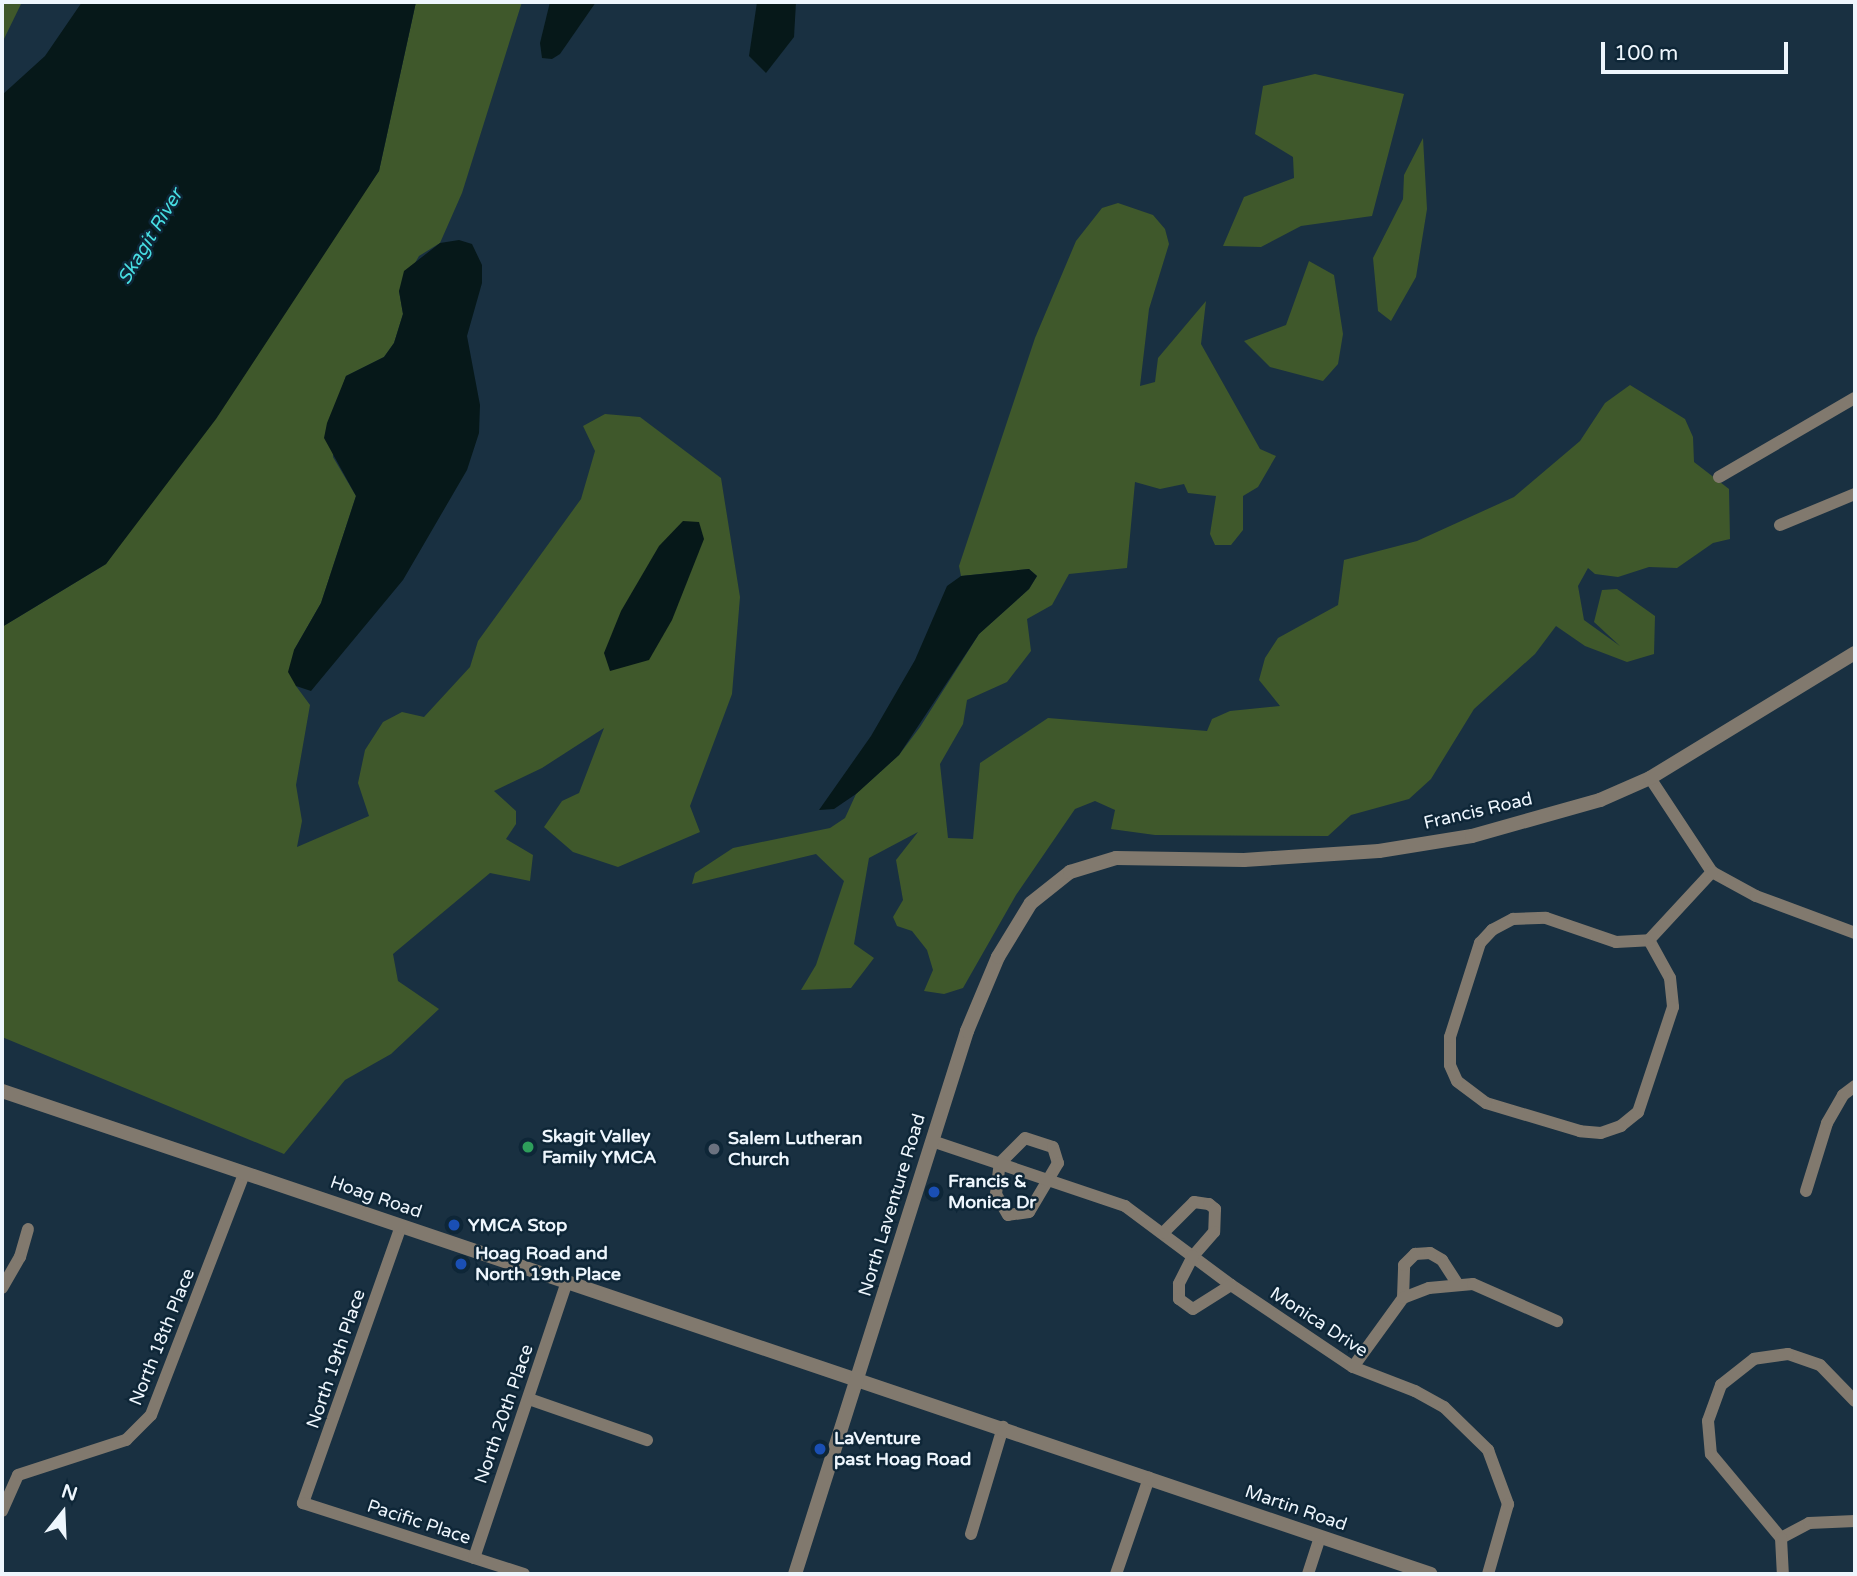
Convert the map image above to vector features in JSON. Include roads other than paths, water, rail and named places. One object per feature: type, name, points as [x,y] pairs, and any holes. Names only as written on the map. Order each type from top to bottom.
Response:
[{"type":"street","points":[[1718,477],[1855,398]]},
{"type":"street","points":[[1780,525],[1855,494]]},
{"type":"street","name":"Francis Road","points":[[1070,872],[1116,858],[1311,857],[1432,842],[1600,800],[1650,778],[1855,653]]},
{"type":"street","points":[[1650,778],[1712,872],[1756,896],[1855,933]]},
{"type":"street","name":"North Laventure Road","points":[[794,1574],[967,1031],[998,957],[1031,903],[1070,872]]},
{"type":"street","points":[[1649,940],[1670,978],[1673,1007],[1638,1112],[1621,1126],[1601,1133],[1580,1131],[1486,1103],[1457,1081],[1450,1065],[1450,1037],[1477,952],[1492,930],[1513,919],[1546,918],[1616,942],[1649,940],[1712,872]]},
{"type":"street","points":[[1807,1191],[1827,1123],[1843,1095],[1855,1086]]},
{"type":"street","name":"Hoag Road","points":[[2,1091],[858,1379]]},
{"type":"street","points":[[1025,1138],[1053,1147],[1058,1163],[1029,1212],[1008,1215],[996,1194],[1000,1163],[1016,1142],[1025,1138]]},
{"type":"street","name":"Monica Drive","points":[[932,1141],[1125,1206],[1231,1285],[1353,1367],[1415,1391],[1444,1407],[1488,1450],[1508,1504],[1488,1574]]},
{"type":"street","name":"North 18th Place","points":[[2,1511],[18,1475],[126,1440],[151,1415],[244,1174]]},
{"type":"street","points":[[1163,1233],[1194,1202],[1209,1204],[1215,1209],[1214,1232],[1193,1256],[1179,1284],[1179,1299],[1193,1309],[1231,1285]]},
{"type":"street","name":"North 19th Place","points":[[303,1503],[401,1226]]},
{"type":"street","points":[[2,1288],[20,1257],[28,1229]]},
{"type":"street","points":[[1353,1367],[1403,1298],[1404,1265],[1415,1254],[1430,1253],[1442,1260],[1457,1283]]},
{"type":"street","name":"North 20th Place","points":[[474,1558],[567,1282]]},
{"type":"street","points":[[1403,1298],[1457,1283],[1520,1301],[1557,1321]]},
{"type":"street","points":[[1783,1574],[1781,1538],[1711,1454],[1708,1421],[1721,1385],[1754,1359],[1787,1354],[1820,1365],[1855,1401]]},
{"type":"street","name":"Martin Road","points":[[858,1379],[1431,1574]]},
{"type":"street","points":[[529,1399],[647,1440]]},
{"type":"street","points":[[971,1534],[1003,1427]]},
{"type":"street","points":[[1116,1574],[1149,1478]]},
{"type":"street","name":"Pacific Place","points":[[303,1503],[524,1574]]},
{"type":"street","points":[[1781,1538],[1809,1523],[1855,1521]]},
{"type":"street","points":[[1308,1574],[1320,1537]]},
{"type":"water","name":"Skagit River","points":[[82,2],[416,2],[379,171],[216,419],[106,564],[2,627],[2,95],[45,56]]},
{"type":"water","points":[[550,2],[596,2],[560,54],[552,59],[542,58],[540,43]]},
{"type":"water","points":[[757,2],[796,2],[794,37],[766,73],[749,56]]},
{"type":"water","points":[[459,240],[472,244],[482,265],[482,283],[467,336],[480,405],[479,433],[467,470],[403,580],[311,691],[296,686],[288,672],[294,650],[321,603],[356,496],[324,438],[327,423],[346,376],[384,357],[394,343],[403,314],[399,291],[404,271],[440,243]]},
{"type":"water","points":[[683,521],[699,522],[704,539],[672,620],[649,660],[610,671],[604,653],[621,611],[659,546]]},
{"type":"water","points":[[1029,569],[1037,576],[1029,589],[979,634],[899,755],[856,794],[834,809],[819,810],[871,736],[915,660],[947,586],[961,576]]},
{"type":"place","name":"Skagit Valley Family YMCA","points":[[528,1147]]},
{"type":"place","name":"Salem Lutheran Church","points":[[714,1149]]},
{"type":"place","name":"Francis & Monica Dr","points":[[934,1192]]},
{"type":"place","name":"YMCA Stop","points":[[454,1225]]},
{"type":"place","name":"Hoag Road and North 19th Place","points":[[461,1264]]},
{"type":"place","name":"LaVenture past Hoag Road","points":[[820,1449]]}]
